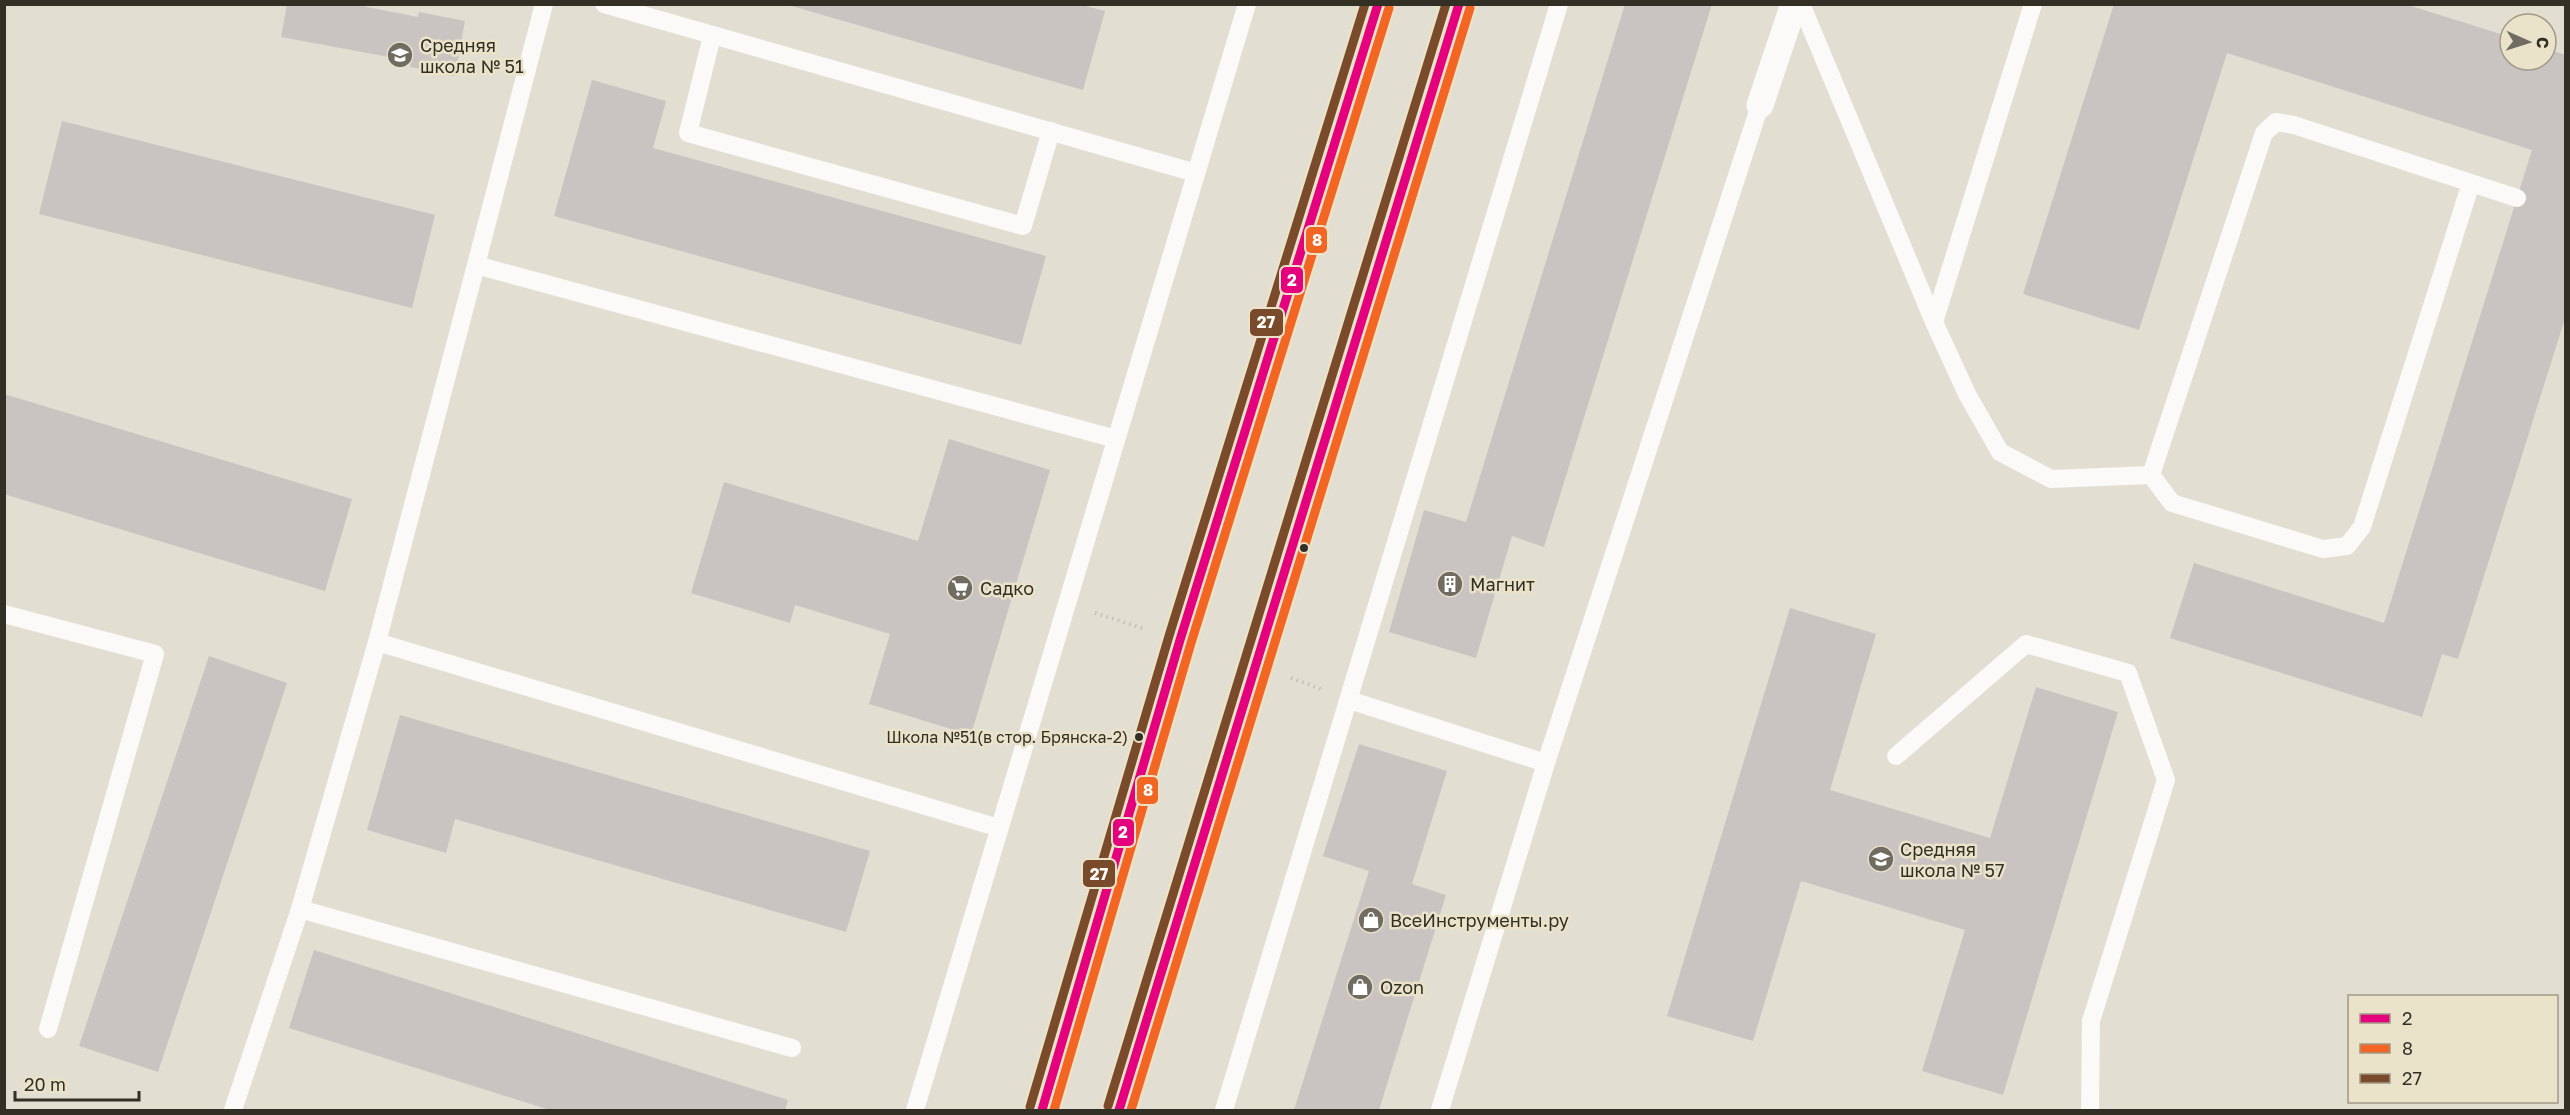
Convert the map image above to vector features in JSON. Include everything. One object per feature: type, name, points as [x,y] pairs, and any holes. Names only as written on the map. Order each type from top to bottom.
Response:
[{"type":"main road","points":[[1041,1110],[1180,640],[1378,4]]},
{"type":"main road","points":[[1119,1110],[1459,4]]},
{"type":"street","points":[[1760,105],[1794,4]]},
{"type":"lane","points":[[233,1110],[300,909],[378,642],[544,4]]},
{"type":"lane","points":[[604,4],[1196,173]]},
{"type":"lane","points":[[915,1110],[1247,4]]},
{"type":"lane","points":[[1224,1110],[1559,4]]},
{"type":"lane","points":[[1801,4],[1934,322],[1966,394],[2000,452],[2051,479],[2151,475]]},
{"type":"lane","points":[[1934,322],[2033,4]]},
{"type":"lane","points":[[712,36],[688,133],[1023,226],[1051,131]]},
{"type":"lane","points":[[1440,1110],[1546,764],[1760,105]]},
{"type":"lane","points":[[2151,475],[2264,133],[2276,122],[2294,125],[2517,198]]},
{"type":"lane","points":[[2151,475],[2172,503],[2323,549],[2347,546],[2362,527],[2471,183]]},
{"type":"lane","points":[[476,264],[1116,439]]},
{"type":"lane","points":[[4,614],[155,654],[48,1029]]},
{"type":"lane","points":[[378,642],[999,828]]},
{"type":"lane","points":[[1896,756],[2026,644],[2128,674],[2166,780],[2091,1020],[2091,1110]]},
{"type":"lane","points":[[1349,700],[1546,764]]},
{"type":"lane","points":[[300,909],[792,1048]]},
{"type":"building","points":[[287,4],[352,4],[418,17],[419,12],[465,21],[455,76],[410,67],[411,61],[281,37]]},
{"type":"building","points":[[1625,4],[1712,4],[1544,547],[1512,536],[1476,658],[1389,632],[1424,510],[1466,522]]},
{"type":"building","points":[[2114,4],[2405,4],[2498,33],[2498,72],[2558,72],[2558,53],[2566,55],[2566,315],[2458,659],[2442,654],[2422,717],[2170,638],[2194,563],[2384,623],[2532,150],[2227,53],[2139,330],[2023,294]]},
{"type":"building","points":[[788,5],[1082,5],[1105,11],[1083,90]]},
{"type":"building","points":[[592,80],[666,101],[653,148],[1046,256],[1021,345],[554,216]]},
{"type":"building","points":[[62,121],[435,215],[412,308],[39,214]]},
{"type":"building","points":[[4,394],[352,499],[325,591],[4,494]]},
{"type":"building","points":[[949,439],[1050,470],[971,735],[869,704],[890,634],[795,605],[790,623],[691,593],[724,482],[918,541]]},
{"type":"building","points":[[1790,608],[1876,634],[1830,790],[1990,838],[2036,687],[2118,712],[2003,1095],[1922,1071],[1965,930],[1801,881],[1753,1041],[1667,1016]]},
{"type":"building","points":[[209,656],[287,683],[158,1072],[79,1046]]},
{"type":"building","points":[[400,715],[870,851],[846,932],[455,819],[446,853],[367,830]]},
{"type":"building","points":[[1359,744],[1447,771],[1412,884],[1446,895],[1379,1110],[1294,1110],[1369,871],[1323,856]]},
{"type":"building","points":[[314,950],[788,1100],[785,1110],[550,1110],[289,1028]]},
{"type":"transit line","name":"27","points":[[1030,1107],[1169,636],[1365,4]]},
{"type":"transit line","name":"2","points":[[1042,1110],[1180,640],[1378,4]]},
{"type":"transit line","name":"27","points":[[1108,1106],[1446,4]]},
{"type":"transit line","name":"2","points":[[1119,1110],[1459,4]]},
{"type":"transit line","name":"8","points":[[1054,1110],[1191,643],[1389,8]]},
{"type":"transit line","name":"8","points":[[1131,1110],[1470,8]]},
{"type":"place","name":"Средняя школа № 51","points":[[400,55]]},
{"type":"place","name":"Магнит","points":[[1450,584]]},
{"type":"place","name":"Садко","points":[[960,588]]},
{"type":"place","name":"Школа №51(в стор. Брянска-2)","points":[[1139,737]]},
{"type":"place","name":"Средняя школа № 57","points":[[1881,859]]},
{"type":"place","name":"ВсеИнструменты.ру","points":[[1371,920]]},
{"type":"place","name":"Ozon","points":[[1360,987]]}]
